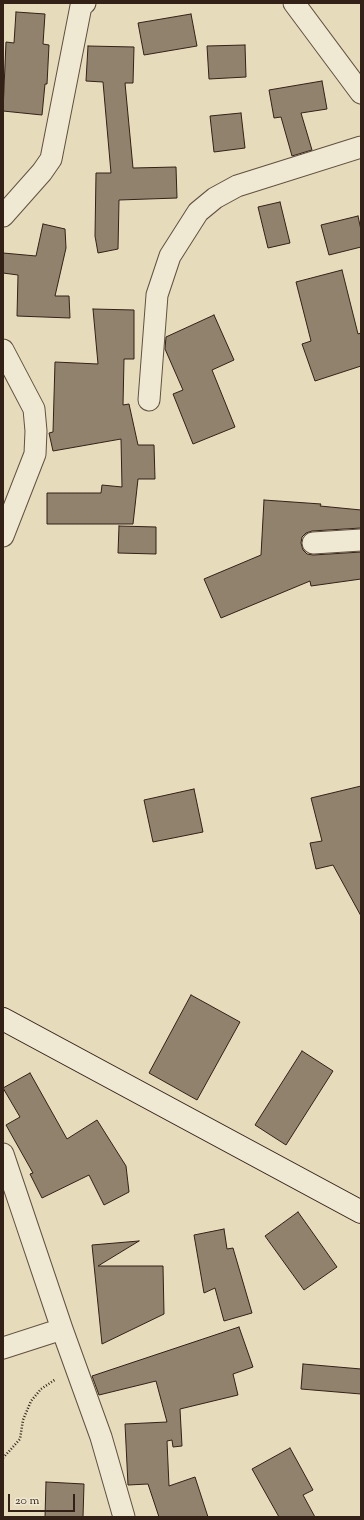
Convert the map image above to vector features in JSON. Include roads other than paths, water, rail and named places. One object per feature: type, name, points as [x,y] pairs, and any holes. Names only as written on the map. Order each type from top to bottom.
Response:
[{"type":"street","points":[[294,3],[361,93]]},
{"type":"street","points":[[3,216],[42,172],[51,159],[77,4]]},
{"type":"street","points":[[149,400],[156,295],[170,256],[198,212],[216,198],[237,186],[361,147]]},
{"type":"street","points":[[3,350],[34,410],[36,431],[35,454],[3,536]]},
{"type":"street","points":[[313,543],[361,540]]},
{"type":"street","points":[[3,1019],[361,1212]]},
{"type":"street","points":[[3,1154],[101,1438],[124,1517]]},
{"type":"street","points":[[3,1348],[62,1328]]}]
